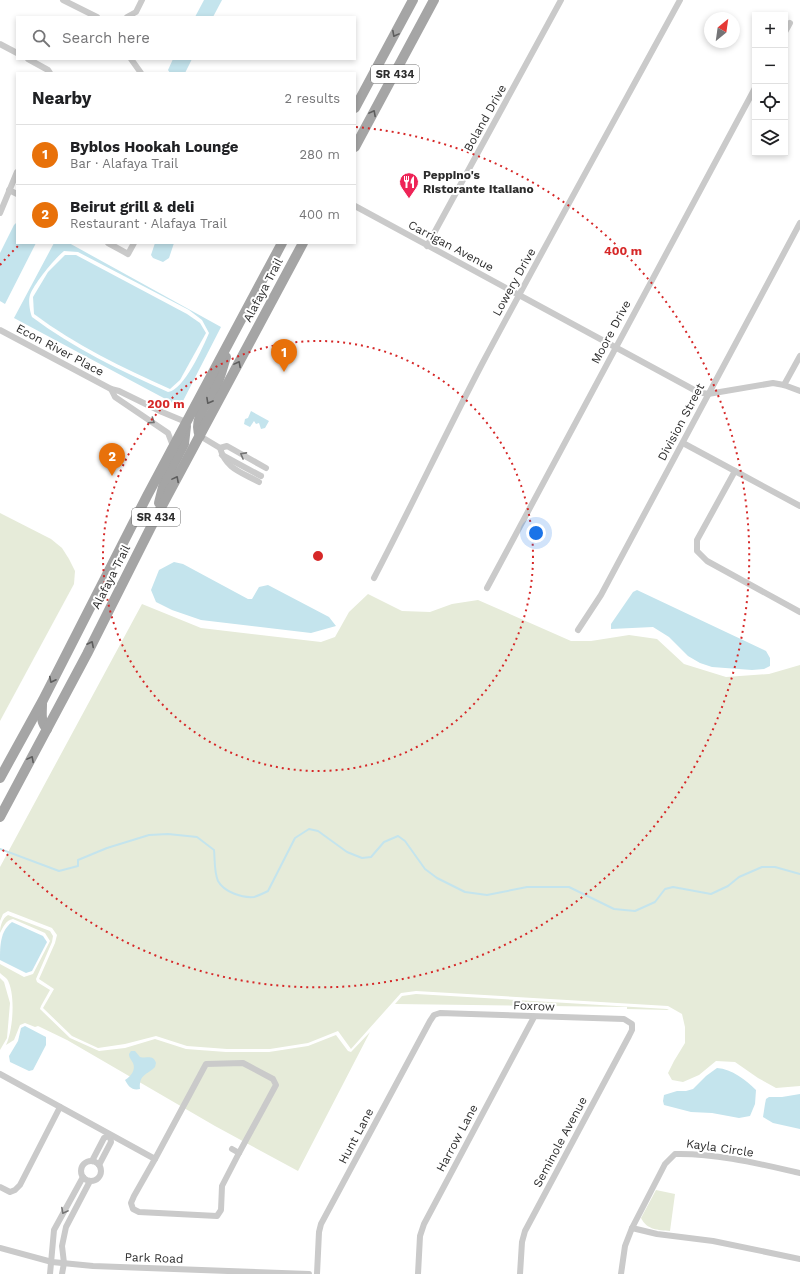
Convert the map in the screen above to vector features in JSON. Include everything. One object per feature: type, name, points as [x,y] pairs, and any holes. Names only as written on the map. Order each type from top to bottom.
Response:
[{"type":"main road","name":"SR 434","points":[[356,106],[413,0]]},
{"type":"main road","points":[[426,15],[430,0]]},
{"type":"main road","name":"SR 434","points":[[356,145],[434,0]]},
{"type":"main road","name":"Alafaya Trail","points":[[0,778],[43,700],[173,446],[281,244]]},
{"type":"main road","name":"Alafaya Trail","points":[[0,817],[48,729],[156,517],[303,244]]},
{"type":"main road","points":[[200,436],[197,425],[199,418],[218,384],[231,338]]},
{"type":"main road","points":[[156,517],[164,483],[184,444],[186,422]]},
{"type":"main road","points":[[43,700],[42,720],[43,724],[48,729]]},
{"type":"street","points":[[63,0],[95,16]]},
{"type":"street","points":[[128,16],[136,12],[142,0]]},
{"type":"street","name":"Boland Drive","points":[[428,246],[561,0]]},
{"type":"street","name":"Lowery Drive","points":[[374,578],[414,502],[443,440],[680,0]]},
{"type":"street","points":[[788,27],[790,23]]},
{"type":"street","points":[[0,44],[16,52]]},
{"type":"street","points":[[30,60],[49,72]]},
{"type":"street","points":[[132,60],[140,72]]},
{"type":"street","name":"Moore Drive","points":[[487,588],[752,94]]},
{"type":"street","points":[[0,213],[16,174]]},
{"type":"street","points":[[9,190],[16,194]]},
{"type":"street","name":"Carrigan Avenue","points":[[356,207],[698,392],[708,394],[773,383],[784,385],[800,391]]},
{"type":"street","name":"Division Street","points":[[578,630],[601,595],[800,222]]},
{"type":"street","points":[[110,244],[128,254],[133,244]]},
{"type":"street","name":"Econ River Place","points":[[0,330],[111,389],[119,391],[186,422]]},
{"type":"street","points":[[784,385],[800,356]]},
{"type":"street","name":"Econ River Place","points":[[111,389],[115,397],[168,433],[173,446]]},
{"type":"street","points":[[200,436],[220,448],[222,455],[260,479]]},
{"type":"street","points":[[683,443],[800,506]]},
{"type":"street","points":[[220,448],[227,446],[266,468]]},
{"type":"street","points":[[735,471],[697,540],[697,551],[707,561],[800,612]]},
{"type":"street","name":"Foxrow","points":[[434,1015],[440,1013],[624,1019],[632,1024]]},
{"type":"street","name":"Hunt Lane","points":[[317,1274],[319,1232],[321,1224],[434,1015]]},
{"type":"street","name":"Harrow Lane","points":[[418,1274],[420,1236],[424,1224],[534,1017]]},
{"type":"street","name":"Seminole Avenue","points":[[520,1274],[522,1242],[525,1231],[629,1036],[632,1030],[632,1024]]},
{"type":"street","points":[[243,1063],[273,1079],[276,1085],[222,1186],[221,1210],[217,1216],[139,1212],[133,1209],[131,1203],[134,1196],[155,1160],[206,1064],[243,1063]]},
{"type":"street","points":[[0,1074],[155,1160]]},
{"type":"street","points":[[0,1187],[10,1192],[15,1190],[20,1185],[60,1108]]},
{"type":"street","points":[[92,1161],[104,1138],[110,1135]]},
{"type":"street","points":[[99,1165],[112,1142],[110,1135]]},
{"type":"street","points":[[232,1149],[239,1153]]},
{"type":"street","name":"Kayla Circle","points":[[621,1274],[625,1246],[632,1228],[665,1164],[674,1154],[696,1153],[800,1173]]},
{"type":"street","points":[[62,1274],[64,1263],[62,1246],[66,1226],[90,1181],[96,1179],[100,1174],[101,1168],[99,1165],[92,1161],[88,1161],[83,1164],[81,1171],[83,1177],[90,1181]]},
{"type":"street","points":[[50,1274],[54,1230],[83,1177]]},
{"type":"street","points":[[632,1228],[657,1234],[714,1241],[800,1259]]},
{"type":"street","name":"Park Road","points":[[0,1248],[52,1262],[109,1267],[309,1274]]},
{"type":"green space","points":[[0,513],[51,539],[62,548],[75,571],[74,584],[0,721]]},
{"type":"green space","points":[[368,594],[402,611],[430,612],[452,604],[478,600],[571,641],[591,641],[629,635],[657,639],[684,664],[726,677],[769,674],[800,665],[800,1086],[776,1088],[735,1062],[716,1061],[699,1075],[683,1082],[672,1080],[668,1073],[685,1043],[685,1027],[682,1014],[668,1006],[416,991],[401,993],[351,1049],[338,1031],[308,1043],[270,1049],[227,1049],[187,1046],[156,1036],[125,1044],[98,1048],[72,1036],[43,1008],[54,989],[39,979],[57,935],[52,928],[8,911],[3,914],[0,921],[0,867],[142,604],[201,628],[321,642],[335,637],[349,612]]},
{"type":"green space","points":[[8,915],[50,931],[53,936],[52,942],[36,979],[37,982],[50,990],[40,1009],[70,1038],[99,1051],[125,1048],[155,1039],[186,1049],[226,1052],[269,1052],[308,1046],[336,1035],[348,1051],[351,1052],[370,1032],[298,1171],[215,1126],[67,1040],[38,1026],[35,1027],[25,1023],[20,1025],[14,1040],[6,1045],[12,1022],[12,993],[7,979],[0,973],[0,964],[24,977],[33,974],[50,941],[45,933],[13,919],[7,922],[0,933],[3,920]]},
{"type":"green space","points":[[0,978],[4,982],[10,1003],[7,1038],[0,1050]]},
{"type":"green space","points":[[416,994],[667,1009],[669,1010],[627,1009],[627,1007],[395,1004],[402,996]]},
{"type":"green space","points":[[656,1190],[675,1194],[670,1231],[657,1230],[650,1227],[643,1222],[641,1218]]},
{"type":"water","points":[[204,0],[222,0],[214,16],[196,16]]},
{"type":"water","points":[[173,60],[192,60],[186,72],[169,72],[168,70]]},
{"type":"water","points":[[16,223],[16,244],[35,244],[5,304],[0,301],[0,253]]},
{"type":"water","points":[[53,244],[71,244],[221,327],[183,401],[173,403],[14,318]],"holes":[[[64,251],[78,252],[189,310],[202,320],[209,333],[186,376],[180,384],[168,392],[115,367],[64,339],[32,317],[29,297],[40,278]]]},
{"type":"water","points":[[155,244],[174,244],[169,258],[163,262],[153,258],[151,255]]},
{"type":"water","points":[[65,255],[76,255],[187,314],[200,323],[206,333],[180,380],[170,389],[83,346],[34,314],[33,297],[48,272]]},
{"type":"water","points":[[251,411],[269,421],[265,428],[261,429],[259,423],[256,424],[254,421],[250,427],[244,424],[245,419],[248,418]]},
{"type":"water","points":[[174,562],[183,564],[248,599],[252,599],[259,587],[268,585],[329,617],[336,626],[311,633],[201,620],[172,610],[156,602],[151,590],[159,570]]},
{"type":"water","points":[[637,590],[766,651],[770,658],[770,666],[764,669],[752,670],[712,667],[700,663],[688,656],[669,637],[653,627],[611,629],[611,624],[633,592]]},
{"type":"water","points":[[12,922],[43,936],[47,942],[32,971],[26,973],[0,960],[3,934]]},
{"type":"water","points":[[25,1026],[46,1037],[46,1045],[33,1070],[29,1071],[10,1062],[9,1056],[18,1041],[21,1028]]},
{"type":"water","points":[[131,1051],[135,1051],[140,1057],[151,1058],[155,1060],[156,1063],[155,1067],[142,1078],[140,1089],[131,1088],[125,1080],[131,1075],[134,1068],[129,1055]]},
{"type":"water","points":[[717,1068],[728,1070],[748,1082],[756,1090],[755,1104],[750,1116],[739,1118],[712,1113],[691,1112],[664,1105],[664,1095],[677,1091],[693,1089],[706,1076]]},
{"type":"water","points":[[800,1094],[800,1129],[773,1123],[763,1117],[766,1099],[769,1097],[782,1097]]},
{"type":"waterway","points":[[0,849],[59,871],[78,866],[78,860],[107,848],[149,835],[168,834],[197,837],[214,850],[216,874],[221,885],[234,894],[254,897],[268,891],[295,838],[309,829],[318,831],[347,852],[362,858],[371,857],[384,842],[398,836],[405,841],[425,869],[437,878],[465,892],[487,895],[527,887],[569,887],[614,909],[635,911],[655,902],[665,889],[673,887],[711,894],[728,886],[739,877],[762,867],[775,867],[800,874]]},
{"type":"place","name":"Peppino's Ristorante Italiano","points":[[409,199]]},
{"type":"place","name":"Byblos Hookah Lounge","points":[[284,372]]},
{"type":"place","name":"Beirut grill & deli","points":[[112,476]]}]
